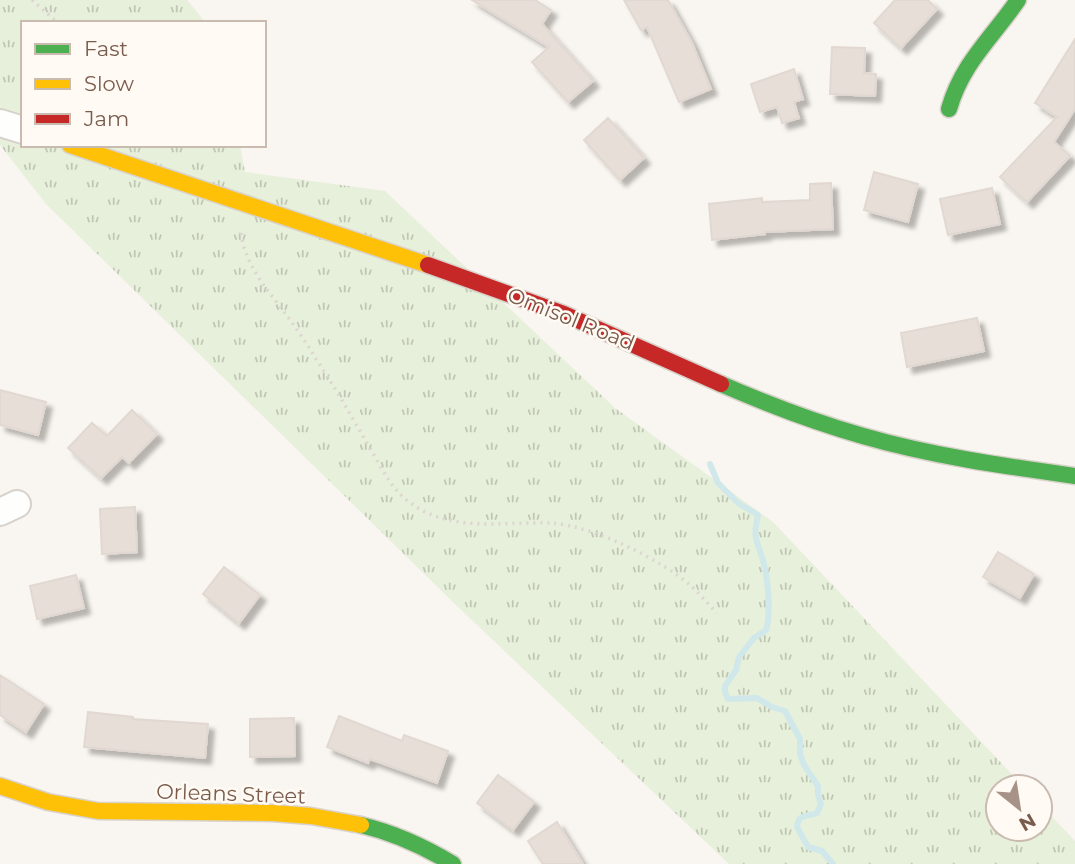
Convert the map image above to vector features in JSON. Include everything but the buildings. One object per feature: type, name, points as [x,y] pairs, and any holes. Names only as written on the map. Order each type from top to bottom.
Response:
[{"type":"street","points":[[949,109],[965,65],[1018,0]]},
{"type":"street","points":[[0,123],[21,129]]},
{"type":"street","name":"Omisol Road","points":[[76,147],[527,299],[770,404],[833,428],[884,443],[964,460],[1075,476]]},
{"type":"street","name":"Orleans Street","points":[[0,786],[57,804],[100,811],[306,816],[372,825],[407,838],[453,864]]},
{"type":"path","points":[[32,0],[56,21]]},
{"type":"path","points":[[242,240],[253,271],[319,364],[387,480],[405,499],[421,510],[450,521],[493,525],[555,523],[580,529],[625,546],[662,565],[691,586],[717,613]]},
{"type":"green space","points":[[0,0],[187,0],[204,21],[21,21],[21,147],[240,147],[245,172],[385,191],[615,408],[773,522],[1011,773],[984,773],[984,843],[1054,843],[1054,819],[1075,841],[1075,864],[729,864],[457,606],[46,204],[0,145]]},
{"type":"waterway","points":[[710,464],[718,483],[738,503],[758,515],[756,536],[768,597],[766,630],[754,638],[739,657],[736,670],[725,686],[725,692],[728,699],[757,698],[785,711],[800,739],[800,754],[818,786],[821,804],[817,813],[799,819],[797,827],[808,847],[822,851],[833,864]]},
{"type":"traffic: fast","points":[[949,109],[970,64],[1018,0]]},
{"type":"traffic: fast","points":[[721,384],[809,419],[889,443],[968,460],[1075,476]]},
{"type":"traffic: fast","points":[[361,825],[408,841],[453,864]]},
{"type":"traffic: slow","points":[[76,147],[428,265]]},
{"type":"traffic: slow","points":[[0,786],[48,802],[98,811],[272,813],[311,816],[361,825]]},
{"type":"traffic: jam","points":[[428,265],[564,314],[721,384]]}]
